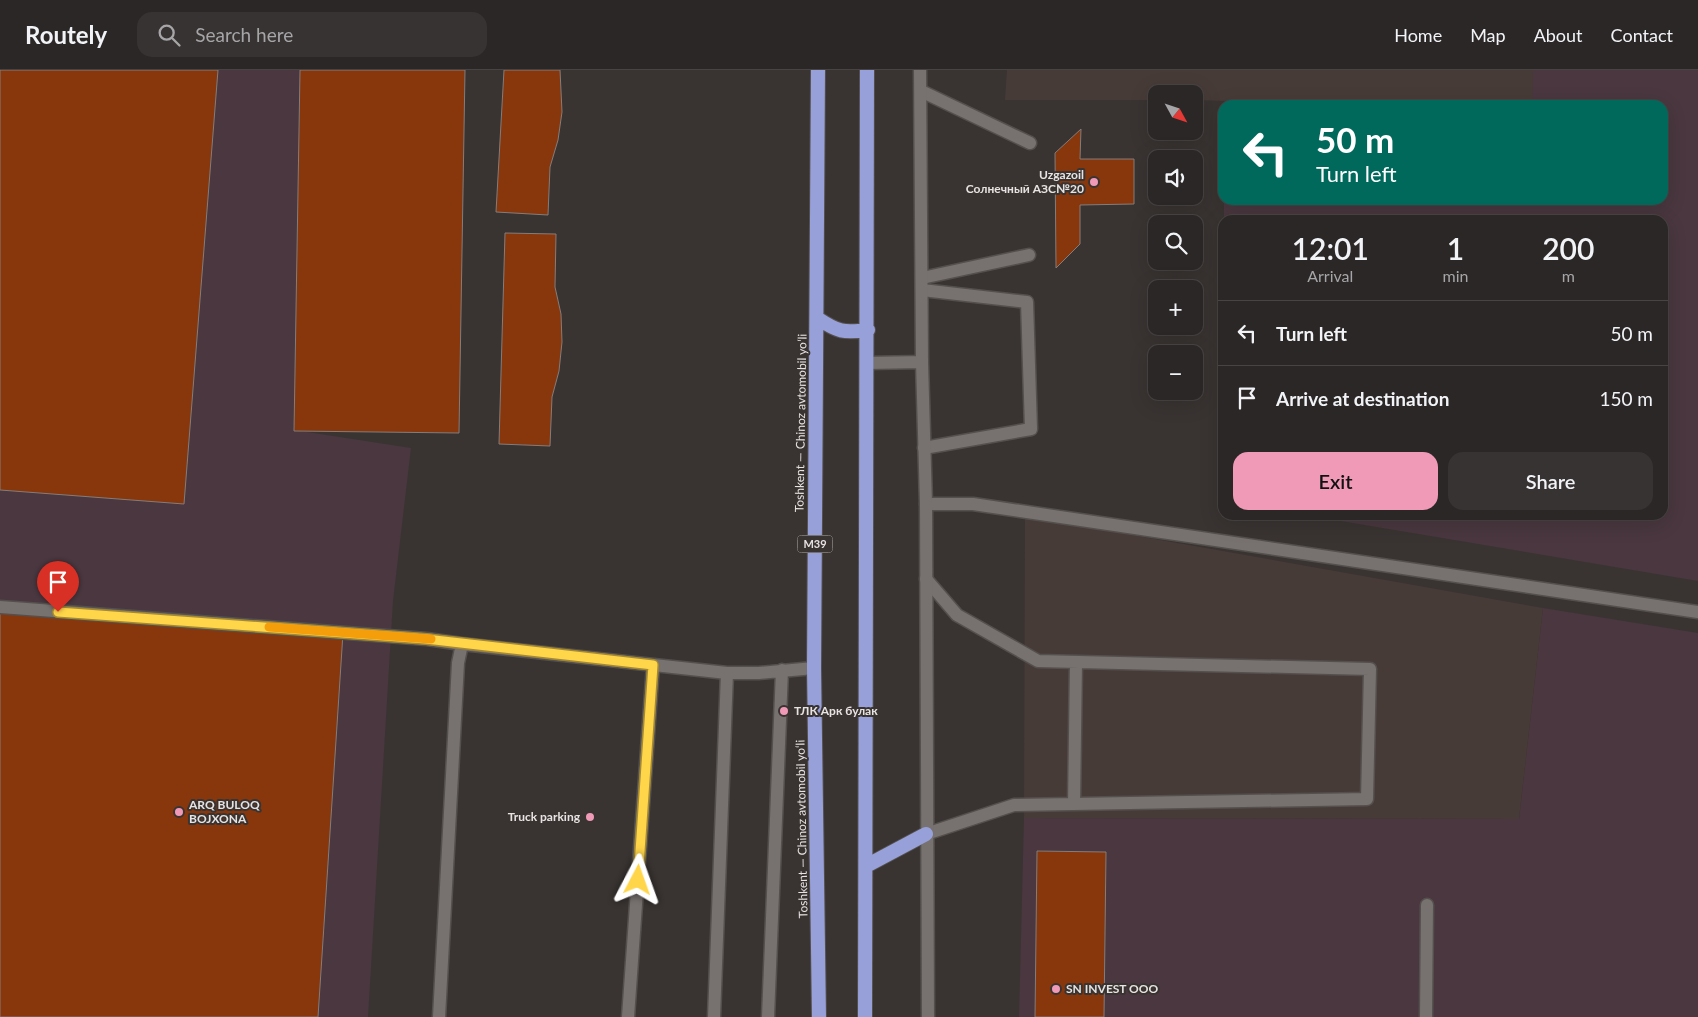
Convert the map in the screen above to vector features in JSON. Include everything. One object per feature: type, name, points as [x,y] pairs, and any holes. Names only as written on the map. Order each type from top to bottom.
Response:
[{"type":"highway","name":"Toshkent — Chinoz avtomobil yoʻli","points":[[818,70],[814,668],[819,1017]]},
{"type":"highway","points":[[865,1017],[868,330],[867,70]]},
{"type":"highway","points":[[817,318],[833,329],[840,331],[868,330]]},
{"type":"highway","points":[[866,866],[926,834]]},
{"type":"street","points":[[920,70],[922,362],[926,504],[928,1017]]},
{"type":"street","points":[[920,92],[1030,143]]},
{"type":"street","points":[[922,284],[1029,255]]},
{"type":"street","points":[[922,284],[1027,302],[1032,429],[924,448]]},
{"type":"street","points":[[867,363],[922,362]]},
{"type":"street","points":[[926,504],[983,505],[1698,612]]},
{"type":"street","points":[[926,579],[957,615],[1038,661],[1370,669],[1367,798],[1014,805],[926,834]]},
{"type":"street","points":[[0,608],[426,639],[727,673],[760,673],[814,668]]},
{"type":"street","points":[[439,1017],[458,663],[462,644]]},
{"type":"street","points":[[1074,804],[1076,662]]},
{"type":"street","points":[[628,1017],[653,665]]},
{"type":"street","points":[[768,1017],[782,670]]},
{"type":"street","points":[[714,1017],[727,673]]},
{"type":"street","points":[[1426,1017],[1427,905]]},
{"type":"shaded area","points":[[0,70],[300,70],[294,430],[411,448],[393,601],[368,1017],[0,1017]]},
{"type":"shaded area","points":[[1007,70],[1534,70],[1533,100],[1203,100],[1203,85],[1148,85],[1148,100],[1005,100]]},
{"type":"shaded area","points":[[1533,70],[1698,70],[1698,581],[1335,520],[1668,520],[1668,215],[1224,215],[1224,205],[1668,205],[1668,100],[1532,100]]},
{"type":"shaded area","points":[[1025,516],[1543,608],[1519,819],[1024,818]]},
{"type":"shaded area","points":[[1543,608],[1698,633],[1698,1017],[1019,1017],[1024,818],[1519,819]]},
{"type":"building","points":[[0,70],[218,70],[184,504],[0,490]]},
{"type":"building","points":[[300,70],[465,70],[459,433],[294,431]]},
{"type":"building","points":[[504,70],[560,70],[562,112],[558,140],[550,167],[548,215],[496,212]]},
{"type":"building","name":"Uzgazoil Солнечный АЗС№20","points":[[1081,129],[1080,159],[1134,159],[1134,204],[1080,205],[1080,244],[1056,268],[1055,153]]},
{"type":"building","points":[[505,233],[556,234],[555,287],[561,314],[562,342],[559,371],[552,397],[550,446],[499,444]]},
{"type":"building","name":"ARQ BULOQ BOJXONA","points":[[0,612],[343,633],[318,1017],[0,1017]]},
{"type":"building","points":[[1037,851],[1106,852],[1104,1017],[1035,1017]]},
{"type":"slow traffic","points":[[269,627],[431,639]]},
{"type":"place","name":"Uzgazoil Солнечный АЗС№20","points":[[1094,182]]},
{"type":"place","name":"ТЛК Арк булак","points":[[784,711]]},
{"type":"place","name":"ARQ BULOQ BOJXONA","points":[[179,812]]},
{"type":"place","name":"Truck parking","points":[[590,817]]},
{"type":"place","name":"SN INVEST ООО","points":[[1056,989]]},
{"type":"route","points":[[58,612],[426,639],[653,665],[638,880]]}]
